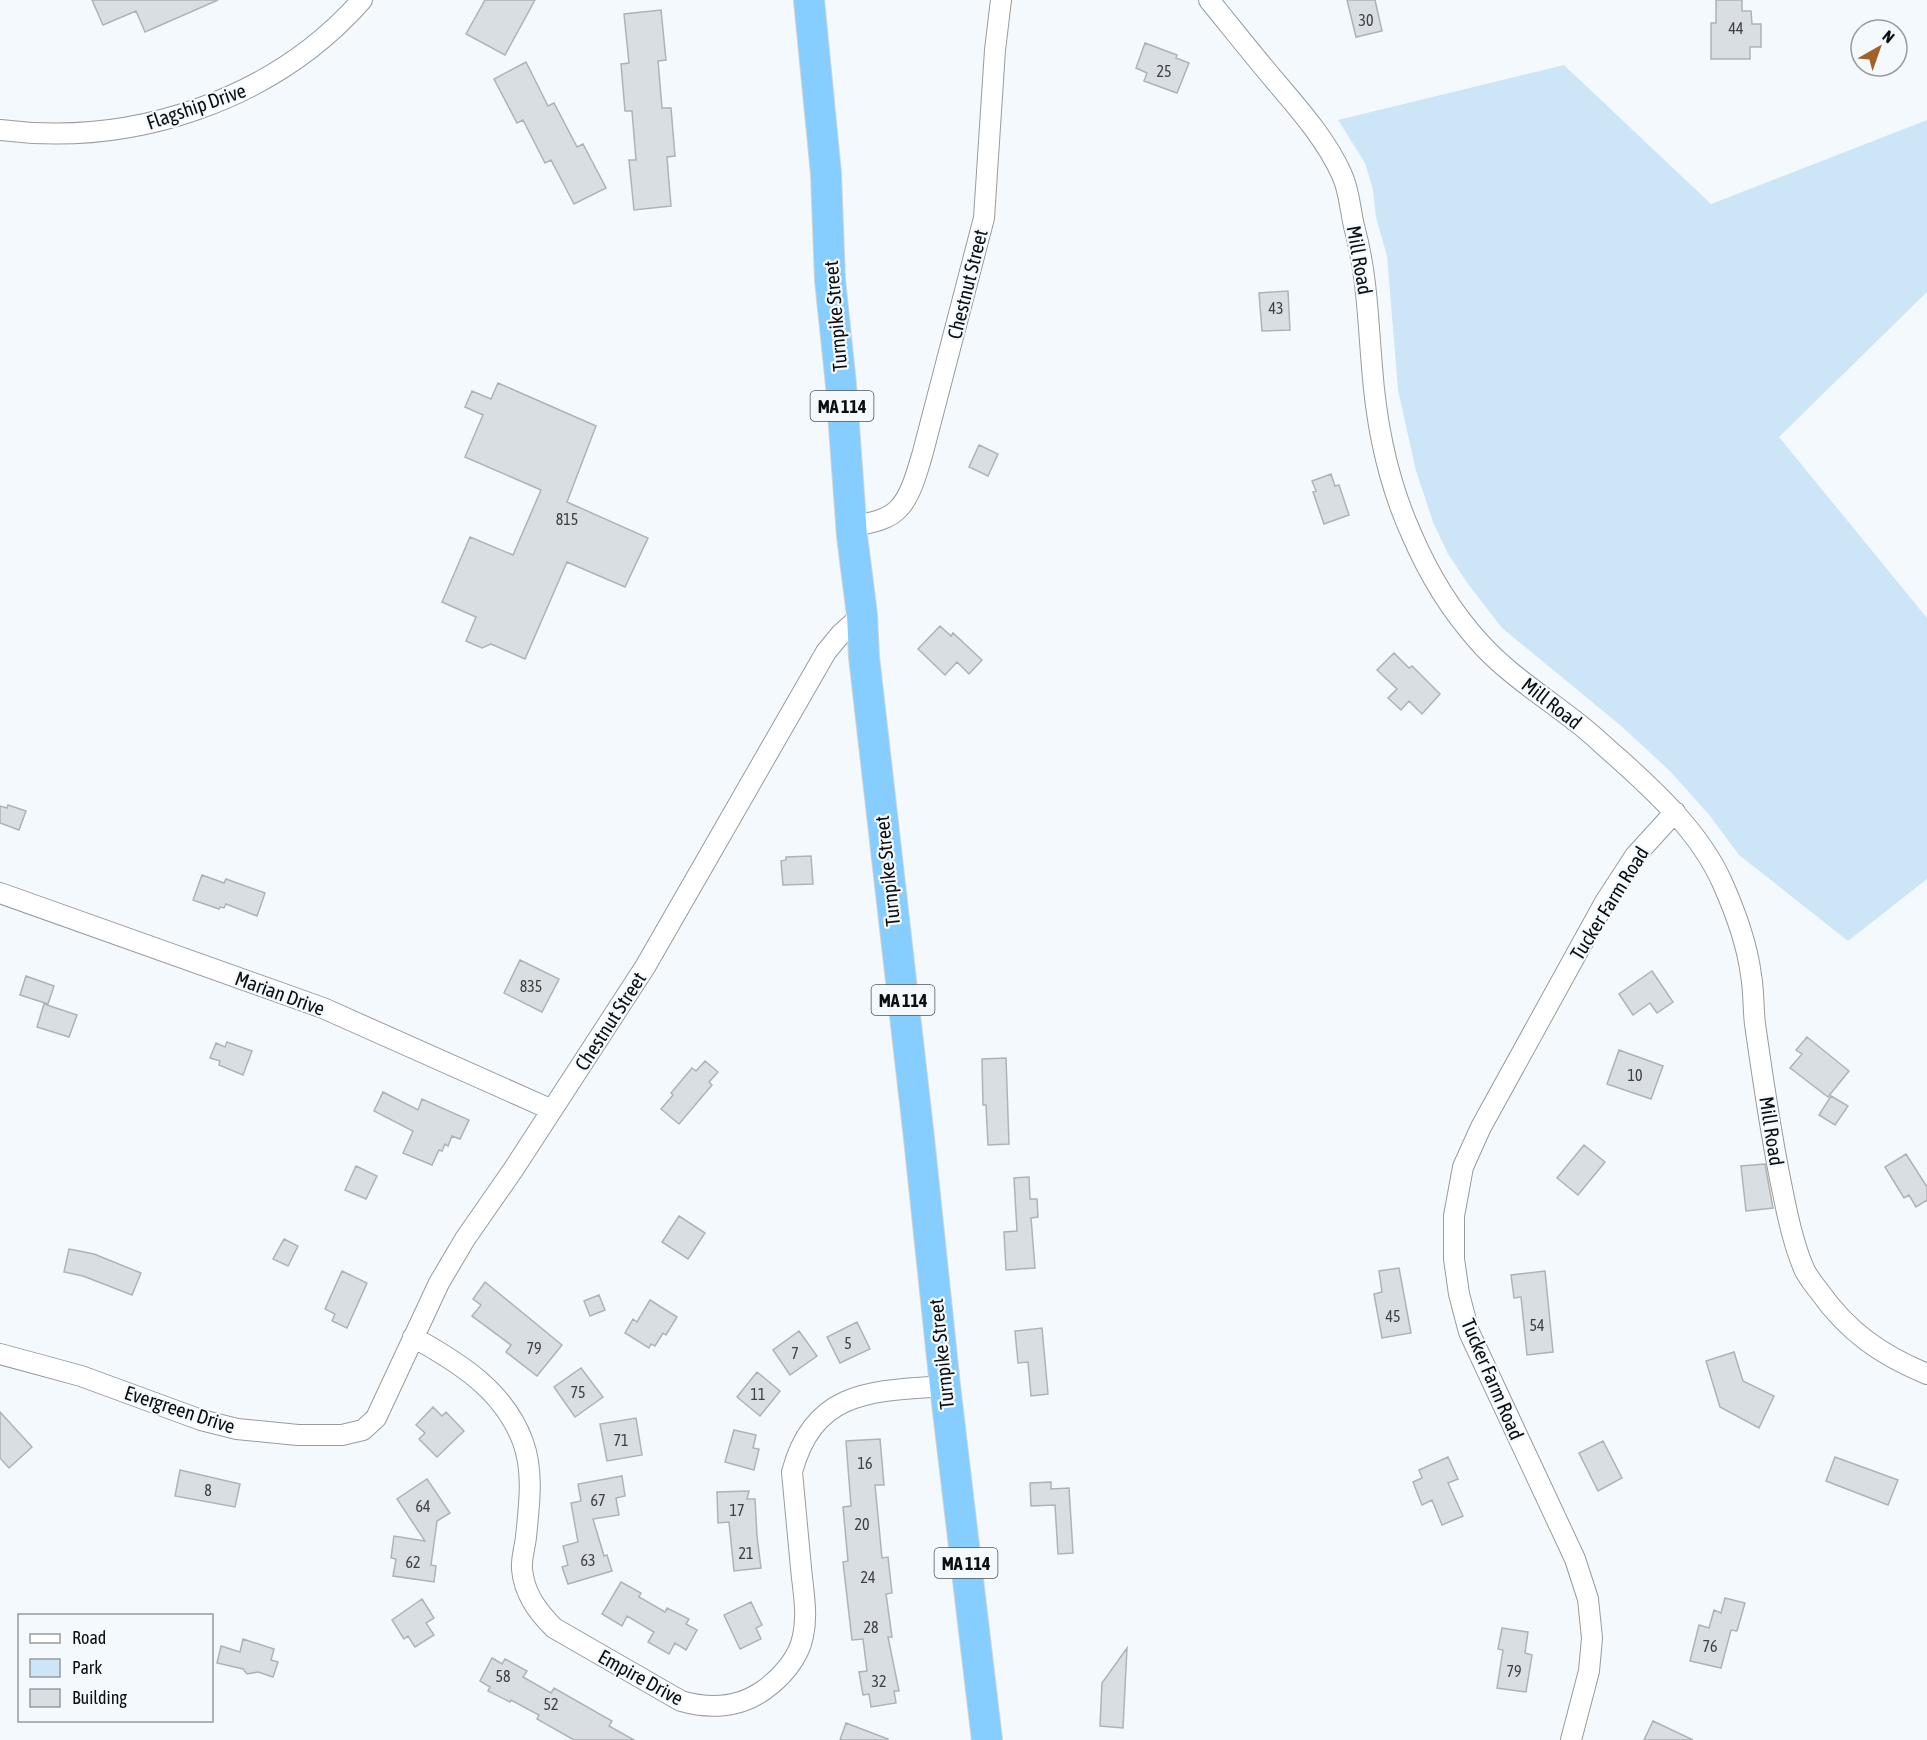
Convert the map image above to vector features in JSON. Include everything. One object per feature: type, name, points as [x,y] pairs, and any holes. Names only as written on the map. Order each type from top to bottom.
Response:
[{"type":"highway","name":"Turnpike Street","points":[[809,0],[825,164],[830,280],[841,385],[851,527],[945,1386],[987,1740]]},
{"type":"street","name":"Flagship Drive","points":[[0,130],[36,134],[114,130],[155,122],[212,104],[239,93],[296,59],[319,43],[362,0]]},
{"type":"street","name":"Chestnut Street","points":[[851,527],[879,520],[899,509],[913,484],[923,452],[984,218],[995,50],[1001,0]]},
{"type":"street","name":"Mill Road","points":[[1209,0],[1298,108],[1342,175],[1350,201],[1353,225],[1366,277],[1372,369],[1383,443],[1395,489],[1409,529],[1426,566],[1444,595],[1481,644],[1515,674],[1579,723],[1675,812],[1708,856],[1721,878],[1743,935],[1751,975],[1774,1153],[1790,1227],[1806,1273],[1844,1324],[1865,1341],[1898,1362],[1927,1374]]},
{"type":"street","name":"Chestnut Street","points":[[363,1430],[376,1418],[439,1283],[460,1248],[645,967],[826,652],[840,635],[862,615]]},
{"type":"street","name":"Tucker Farm Road","points":[[1571,1740],[1589,1671],[1592,1638],[1588,1599],[1575,1559],[1469,1332],[1454,1259],[1454,1216],[1463,1167],[1481,1127],[1605,902],[1635,856],[1656,830],[1675,812]]},
{"type":"street","name":"Marian Drive","points":[[0,893],[323,1008],[552,1110]]},
{"type":"street","name":"Empire Drive","points":[[413,1337],[450,1358],[482,1383],[504,1408],[523,1442],[528,1462],[530,1504],[522,1568],[533,1604],[542,1616],[554,1628],[681,1701],[700,1707],[741,1702],[758,1694],[785,1672],[803,1638],[804,1595],[792,1472],[797,1453],[806,1435],[820,1418],[839,1404],[861,1395],[887,1390],[945,1386]]},
{"type":"street","name":"Evergreen Drive","points":[[0,1354],[81,1376],[201,1420],[237,1429],[298,1435],[342,1435],[363,1430]]},
{"type":"green space","points":[[1564,65],[1711,204],[1927,120],[1927,292],[1779,437],[1927,618],[1927,879],[1848,941],[1739,855],[1710,816],[1670,771],[1620,725],[1502,628],[1448,554],[1433,522],[1416,471],[1398,390],[1387,256],[1376,217],[1373,190],[1365,163],[1338,120]]},
{"type":"building","points":[[92,0],[218,0],[145,32],[136,11],[103,25]]},
{"type":"building","points":[[485,0],[535,0],[505,55],[466,34]]},
{"type":"building","points":[[1347,0],[1375,0],[1382,31],[1356,37]]},
{"type":"building","points":[[1716,0],[1742,0],[1742,11],[1751,11],[1752,24],[1761,24],[1761,47],[1750,47],[1750,59],[1711,59],[1711,23],[1716,23]]},
{"type":"building","points":[[661,10],[666,60],[658,61],[662,108],[671,108],[675,156],[667,157],[671,206],[634,210],[629,160],[636,160],[632,111],[625,111],[621,64],[629,63],[624,14]]},
{"type":"building","points":[[1145,43],[1177,55],[1176,58],[1189,63],[1177,93],[1144,81],[1147,73],[1136,68]]},
{"type":"building","points":[[526,62],[548,106],[554,103],[577,147],[583,144],[606,188],[574,204],[551,160],[545,163],[523,120],[517,123],[494,79]]},
{"type":"building","points":[[1288,291],[1290,330],[1262,331],[1259,293]]},
{"type":"building","points":[[498,383],[596,426],[567,502],[648,538],[625,587],[567,562],[525,659],[491,644],[482,648],[466,641],[476,617],[442,602],[470,537],[513,555],[541,490],[465,457],[483,415],[465,407],[472,391],[491,399]]},
{"type":"building","points":[[979,445],[998,454],[988,476],[969,467]]},
{"type":"building","points":[[1331,474],[1335,486],[1339,485],[1349,515],[1324,524],[1313,492],[1316,491],[1312,481]]},
{"type":"building","points":[[940,626],[951,636],[953,633],[982,660],[969,674],[957,662],[945,675],[918,649]]},
{"type":"building","points":[[1394,653],[1409,668],[1412,666],[1440,694],[1422,714],[1409,701],[1401,710],[1388,698],[1397,689],[1377,670]]},
{"type":"building","points":[[8,805],[26,811],[19,830],[0,823],[0,806],[7,808]]},
{"type":"building","points":[[811,856],[813,884],[783,885],[781,861],[786,860],[786,857]]},
{"type":"building","points":[[202,875],[224,883],[226,879],[265,893],[257,916],[226,904],[224,908],[219,909],[193,900]]},
{"type":"building","points":[[520,960],[559,979],[542,1012],[504,993]]},
{"type":"building","points":[[1652,971],[1673,1002],[1657,1013],[1650,1003],[1633,1015],[1619,994]]},
{"type":"building","points":[[26,976],[54,986],[48,1004],[20,995]]},
{"type":"building","points":[[44,1004],[77,1015],[69,1037],[37,1027]]},
{"type":"building","points":[[1807,1037],[1849,1071],[1828,1097],[1790,1068],[1802,1054],[1796,1050]]},
{"type":"building","points":[[227,1042],[252,1051],[243,1075],[219,1065],[220,1061],[210,1058],[216,1043],[225,1047]]},
{"type":"building","points":[[1619,1050],[1663,1066],[1651,1099],[1607,1084]]},
{"type":"building","points":[[1006,1058],[1009,1144],[988,1145],[986,1105],[983,1105],[982,1059]]},
{"type":"building","points":[[705,1061],[718,1072],[709,1082],[712,1085],[679,1124],[661,1109],[692,1068],[696,1071]]},
{"type":"building","points":[[383,1092],[418,1110],[422,1099],[469,1120],[460,1139],[452,1136],[448,1146],[445,1144],[442,1151],[439,1150],[432,1165],[403,1153],[413,1131],[374,1111]]},
{"type":"building","points":[[1831,1096],[1848,1106],[1835,1125],[1819,1115]]},
{"type":"building","points":[[1584,1145],[1605,1162],[1578,1195],[1557,1178]]},
{"type":"building","points":[[1906,1154],[1927,1187],[1927,1200],[1916,1207],[1909,1195],[1904,1198],[1885,1167]]},
{"type":"building","points":[[1765,1164],[1773,1208],[1746,1211],[1741,1166]]},
{"type":"building","points":[[356,1166],[377,1176],[366,1199],[345,1190]]},
{"type":"building","points":[[1029,1177],[1030,1199],[1037,1199],[1038,1217],[1031,1218],[1035,1268],[1006,1270],[1004,1232],[1017,1231],[1014,1178]]},
{"type":"building","points":[[679,1216],[705,1233],[688,1259],[662,1242]]},
{"type":"building","points":[[284,1239],[298,1246],[288,1266],[273,1259]]},
{"type":"building","points":[[69,1249],[94,1254],[141,1273],[132,1295],[83,1276],[64,1272]]},
{"type":"building","points":[[1399,1268],[1411,1333],[1382,1338],[1374,1294],[1382,1292],[1379,1271]]},
{"type":"building","points":[[342,1271],[367,1283],[347,1328],[332,1321],[335,1314],[325,1309]]},
{"type":"building","points":[[1545,1271],[1553,1352],[1527,1355],[1521,1297],[1514,1298],[1511,1275]]},
{"type":"building","points":[[485,1282],[562,1345],[537,1376],[506,1352],[511,1345],[472,1316],[481,1305],[473,1299]]},
{"type":"building","points":[[599,1295],[605,1310],[590,1316],[584,1301]]},
{"type":"building","points":[[650,1300],[677,1317],[666,1335],[663,1333],[655,1346],[651,1344],[649,1348],[625,1333],[633,1319],[637,1322]]},
{"type":"building","points":[[857,1322],[870,1349],[840,1363],[827,1337]]},
{"type":"building","points":[[1042,1328],[1048,1394],[1031,1396],[1028,1362],[1018,1363],[1015,1331]]},
{"type":"building","points":[[799,1331],[817,1356],[790,1375],[773,1350]]},
{"type":"building","points":[[1734,1352],[1743,1381],[1774,1396],[1759,1428],[1720,1407],[1706,1361]]},
{"type":"building","points":[[581,1368],[603,1397],[575,1417],[554,1387]]},
{"type":"building","points":[[757,1372],[780,1391],[760,1416],[737,1397]]},
{"type":"building","points":[[433,1407],[442,1416],[446,1412],[464,1431],[437,1457],[419,1439],[425,1433],[416,1425]]},
{"type":"building","points":[[0,1412],[32,1447],[9,1468],[0,1458]]},
{"type":"building","points":[[636,1418],[642,1455],[607,1461],[600,1424]]},
{"type":"building","points":[[734,1430],[756,1435],[753,1448],[759,1449],[754,1470],[725,1462]]},
{"type":"building","points":[[880,1439],[884,1485],[875,1485],[882,1558],[888,1557],[892,1593],[886,1594],[892,1637],[888,1637],[899,1691],[894,1691],[896,1703],[871,1707],[869,1694],[863,1695],[859,1672],[867,1671],[863,1639],[852,1640],[843,1562],[848,1561],[843,1507],[851,1506],[846,1441]]},
{"type":"building","points":[[1603,1441],[1622,1478],[1598,1491],[1579,1453]]},
{"type":"building","points":[[1448,1457],[1458,1479],[1448,1483],[1463,1516],[1442,1525],[1432,1500],[1422,1505],[1413,1482],[1422,1478],[1419,1470]]},
{"type":"building","points":[[1835,1457],[1898,1480],[1888,1505],[1826,1481]]},
{"type":"building","points":[[180,1470],[240,1484],[235,1507],[175,1496]]},
{"type":"building","points":[[622,1476],[625,1496],[616,1498],[619,1515],[593,1519],[604,1556],[607,1555],[612,1571],[568,1584],[562,1567],[568,1565],[563,1546],[578,1542],[571,1503],[581,1501],[578,1484]]},
{"type":"building","points":[[427,1479],[450,1513],[437,1521],[431,1565],[436,1566],[434,1582],[393,1576],[396,1559],[391,1558],[394,1536],[425,1541],[397,1499]]},
{"type":"building","points":[[1051,1482],[1051,1489],[1069,1488],[1073,1553],[1058,1554],[1055,1505],[1031,1506],[1030,1483]]},
{"type":"building","points":[[749,1491],[747,1499],[755,1499],[761,1568],[734,1571],[729,1522],[718,1523],[717,1492]]},
{"type":"building","points":[[621,1582],[641,1593],[639,1597],[665,1612],[667,1608],[689,1619],[686,1624],[697,1630],[686,1650],[675,1643],[669,1654],[648,1642],[654,1632],[627,1616],[622,1626],[602,1614]]},
{"type":"building","points":[[1725,1598],[1745,1603],[1737,1631],[1731,1630],[1721,1668],[1690,1661],[1699,1625],[1709,1628],[1714,1610],[1721,1613]]},
{"type":"building","points":[[422,1599],[434,1618],[426,1623],[434,1635],[415,1647],[408,1636],[404,1639],[392,1620]]},
{"type":"building","points":[[751,1602],[762,1625],[756,1628],[761,1639],[740,1649],[724,1615]]},
{"type":"building","points":[[1502,1628],[1528,1632],[1525,1653],[1532,1655],[1526,1692],[1497,1688],[1503,1650],[1498,1649]]},
{"type":"building","points":[[243,1639],[274,1649],[271,1660],[278,1662],[273,1677],[258,1672],[247,1674],[243,1669],[217,1663],[221,1646],[240,1652]]},
{"type":"building","points":[[1127,1648],[1123,1728],[1100,1726],[1102,1683]]},
{"type":"building","points":[[492,1658],[502,1664],[505,1659],[527,1671],[523,1677],[551,1693],[554,1688],[612,1721],[609,1726],[634,1740],[574,1740],[537,1719],[539,1715],[488,1691],[490,1687],[480,1681]]},
{"type":"building","points":[[1653,1721],[1693,1740],[1644,1740]]},
{"type":"building","points":[[846,1723],[888,1739],[888,1740],[840,1740]]}]
